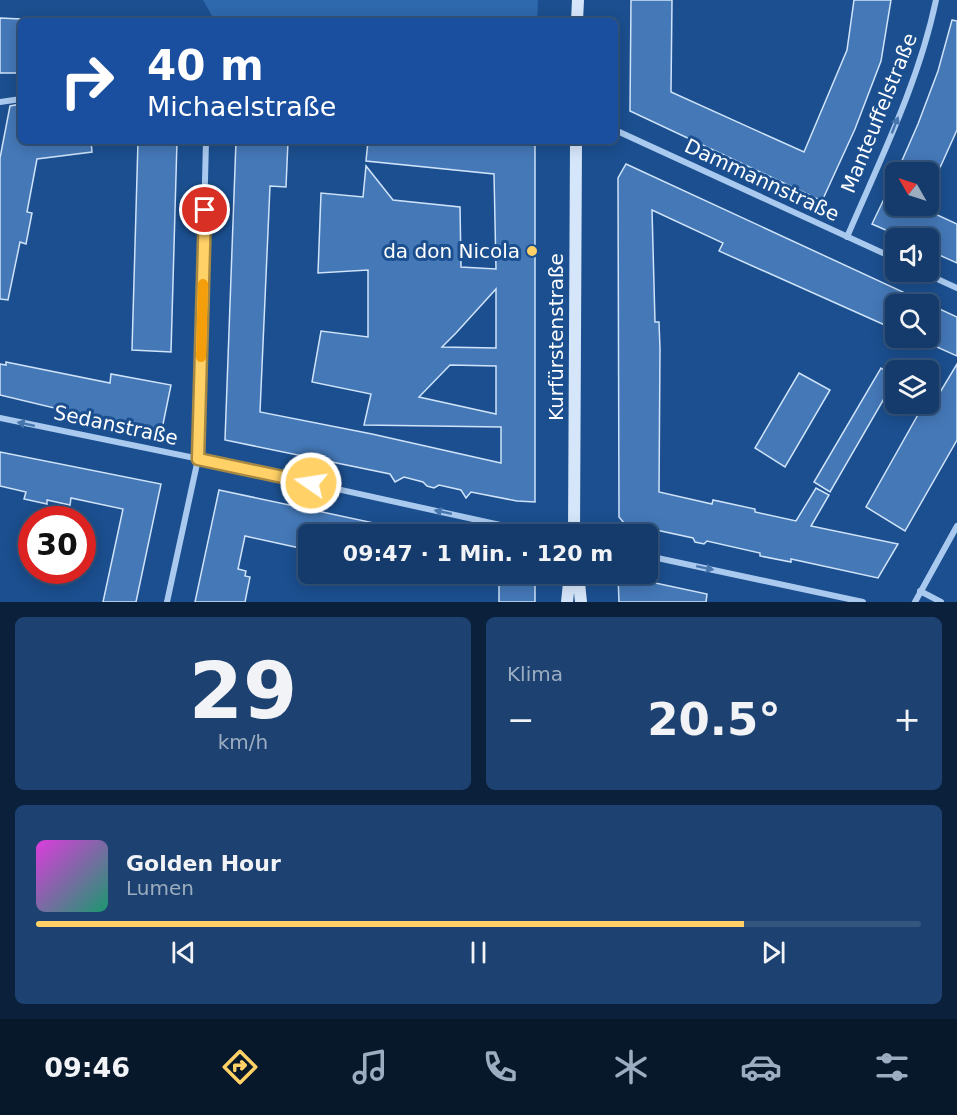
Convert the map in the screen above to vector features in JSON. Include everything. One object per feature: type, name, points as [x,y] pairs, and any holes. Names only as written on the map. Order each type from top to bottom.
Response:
[{"type":"main road","points":[[577,18],[578,0]]},
{"type":"main road","name":"Kurfürstenstraße","points":[[574,524],[576,144]]},
{"type":"main road","points":[[567,602],[569,584]]},
{"type":"main road","points":[[579,584],[581,602]]},
{"type":"street","name":"Manteuffelstraße","points":[[847,237],[901,110],[929,34],[936,0]]},
{"type":"street","points":[[0,102],[18,99]]},
{"type":"street","name":"Dammannstraße","points":[[618,131],[885,254]]},
{"type":"street","points":[[167,602],[198,459],[206,144]]},
{"type":"street","points":[[939,280],[957,288]]},
{"type":"street","name":"Sedanstraße","points":[[0,418],[495,524]]},
{"type":"street","points":[[915,602],[957,526]]},
{"type":"street","points":[[658,558],[863,602]]},
{"type":"street","points":[[920,591],[940,602]]},
{"type":"shaded area","points":[[203,0],[538,0],[537,18],[213,18]]},
{"type":"building","points":[[631,0],[672,0],[671,92],[804,152],[847,50],[854,0],[891,0],[881,61],[855,129],[822,201],[630,111]]},
{"type":"building","points":[[0,18],[18,19],[18,73],[0,73]]},
{"type":"building","points":[[952,20],[957,21],[957,130],[939,170],[939,162],[901,162],[938,71]]},
{"type":"building","points":[[18,105],[18,144],[91,144],[92,152],[37,159],[27,212],[32,213],[26,244],[20,242],[8,300],[0,299],[0,158],[10,106]]},
{"type":"building","points":[[138,144],[177,144],[171,352],[132,350]]},
{"type":"building","points":[[236,144],[288,144],[286,187],[270,186],[260,412],[501,463],[501,427],[364,425],[371,394],[312,382],[321,331],[368,337],[368,270],[318,273],[321,193],[363,197],[366,166],[393,200],[460,207],[461,267],[496,269],[494,174],[366,161],[368,144],[535,144],[535,502],[471,492],[466,498],[461,490],[439,485],[434,488],[423,482],[404,477],[395,482],[390,474],[225,440]],"holes":[[[496,289],[496,348],[442,347]],[[450,365],[496,366],[496,414],[419,397]]]},
{"type":"building","points":[[626,164],[907,294],[885,294],[885,325],[719,251],[723,243],[652,210],[655,322],[659,322],[660,349],[659,492],[712,504],[713,500],[796,521],[816,488],[829,495],[811,526],[898,544],[878,578],[791,559],[791,562],[760,556],[760,553],[707,541],[704,544],[695,542],[693,538],[658,530],[658,524],[629,524],[624,523],[619,517],[618,178]]},
{"type":"building","points":[[885,197],[885,216],[939,216],[957,224],[957,263],[939,255],[939,228],[885,230],[872,224]]},
{"type":"building","points":[[939,309],[957,317],[957,356],[939,348]]},
{"type":"building","points":[[6,362],[110,383],[111,374],[171,385],[161,434],[0,395],[0,364],[6,365]]},
{"type":"building","points":[[957,364],[957,440],[905,531],[866,507],[918,414],[939,414],[939,394]]},
{"type":"building","points":[[881,368],[885,371],[885,397],[830,492],[814,482]]},
{"type":"building","points":[[799,373],[830,390],[785,467],[755,448]]},
{"type":"building","points":[[0,452],[161,484],[136,602],[103,602],[123,509],[71,498],[70,505],[47,500],[47,504],[24,499],[26,492],[0,486]]},
{"type":"building","points":[[219,490],[379,524],[298,524],[298,548],[245,536],[238,569],[246,571],[245,576],[250,577],[245,602],[195,602]]},
{"type":"building","points":[[499,584],[535,584],[535,602],[499,602]]},
{"type":"building","points":[[618,584],[658,584],[707,594],[706,602],[619,602]]},
{"type":"slow traffic","points":[[201,357],[203,284]]},
{"type":"place","name":"da don Nicola","points":[[532,251]]},
{"type":"route","points":[[205,210],[198,459],[311,483]]}]
